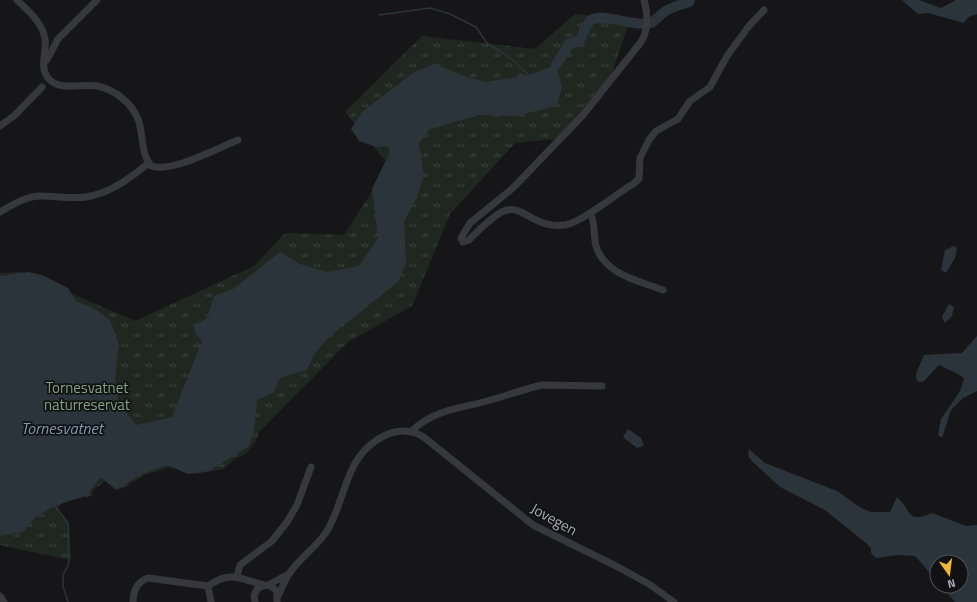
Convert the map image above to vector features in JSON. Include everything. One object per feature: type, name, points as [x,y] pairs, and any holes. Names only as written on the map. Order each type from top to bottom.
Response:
[{"type":"street","points":[[18,0],[38,22],[42,29],[45,39],[44,66],[46,75],[53,83],[64,85],[97,86],[113,92],[129,104],[135,111],[140,124],[151,166],[158,168],[190,160],[208,154],[238,140]]},
{"type":"street","points":[[44,66],[58,39],[97,0]]},
{"type":"street","points":[[644,0],[647,29],[641,42],[583,115],[513,188],[470,222],[462,233],[461,240],[465,243],[498,214],[506,210],[517,211],[540,222],[553,225],[566,225],[590,213],[639,179],[640,158],[649,140],[656,131],[678,119],[690,101],[710,87],[727,56],[749,26],[764,10]]},
{"type":"street","points":[[0,126],[14,116],[42,87]]},
{"type":"street","points":[[0,212],[30,198],[41,196],[56,198],[92,196],[121,185],[149,163]]},
{"type":"street","points":[[590,213],[593,218],[596,244],[604,262],[616,271],[663,290]]},
{"type":"street","points":[[278,600],[289,574],[326,533],[349,472],[358,457],[381,438],[399,431],[412,431],[426,420],[448,410],[484,402],[537,386],[602,386]]},
{"type":"street","name":"Jovegen","points":[[412,431],[425,438],[532,525],[616,566],[649,584],[674,602]]},
{"type":"street","points":[[255,599],[240,577],[240,564],[272,541],[287,522],[297,505],[311,468]]},
{"type":"street","points":[[255,599],[258,589],[289,574]]},
{"type":"street","points":[[133,602],[133,591],[141,580],[148,578],[208,586],[220,578],[240,577],[275,589],[278,600]]},
{"type":"street","points":[[208,586],[211,602]]},
{"type":"street","points":[[0,596],[4,602]]},
{"type":"green space","name":"Tornesvatnet","points":[[575,14],[630,20],[610,79],[564,132],[555,139],[515,143],[450,214],[412,306],[348,342],[259,432],[255,443],[245,454],[234,459],[224,469],[196,474],[170,467],[145,475],[119,490],[108,479],[94,489],[91,496],[62,502],[58,509],[69,525],[71,560],[0,545],[0,273],[22,272],[135,321],[254,266],[285,233],[344,235],[389,165],[345,112],[422,36],[535,49]]},
{"type":"water","points":[[902,0],[919,0],[941,8],[956,0],[977,0],[977,14],[968,17],[964,23],[928,13],[918,14]]},
{"type":"water","name":"Tornesvatnet","points":[[435,64],[464,76],[486,82],[529,75],[556,65],[562,88],[556,106],[516,116],[479,115],[430,129],[419,143],[424,175],[417,198],[404,221],[406,264],[398,282],[329,337],[315,353],[307,370],[281,377],[273,393],[257,400],[254,432],[249,446],[209,471],[188,474],[167,465],[140,475],[116,490],[101,477],[87,495],[55,506],[37,516],[23,532],[0,536],[0,276],[29,272],[42,275],[68,288],[76,301],[93,308],[110,320],[119,345],[115,380],[119,403],[136,425],[172,417],[202,341],[196,334],[194,326],[207,318],[214,296],[233,289],[280,252],[300,264],[327,272],[359,266],[378,238],[372,189],[389,154],[389,146],[377,147],[359,141],[351,129],[362,112],[414,72]]},
{"type":"water","points":[[954,246],[957,249],[955,258],[946,273],[941,270],[945,250]]},
{"type":"water","points":[[949,304],[954,307],[952,316],[945,323],[942,317]]},
{"type":"water","points":[[977,336],[977,391],[963,398],[951,410],[942,438],[938,435],[941,419],[960,391],[964,379],[960,375],[939,365],[923,382],[917,381],[916,374],[924,355],[962,353]]},
{"type":"water","points":[[628,429],[641,438],[644,446],[637,448],[623,437]]},
{"type":"water","points":[[749,449],[765,463],[837,491],[861,508],[871,512],[890,512],[897,497],[914,516],[924,516],[932,513],[966,526],[977,525],[977,602],[955,602],[948,594],[969,594],[969,554],[929,554],[929,572],[915,556],[897,555],[876,558],[871,553],[871,548],[866,543],[825,510],[780,487],[748,456]]},
{"type":"waterway","points":[[556,65],[569,44],[580,40],[590,21],[595,18],[644,24],[651,23],[666,11],[689,2],[690,0]]},
{"type":"waterway","points":[[379,15],[430,8],[450,14],[476,27],[487,43],[509,57],[529,75]]},
{"type":"waterway","points":[[55,506],[68,523],[69,563],[63,575],[63,586],[68,602]]},
{"type":"park label","name":"Tornesvatnet naturreservat","points":[[87,396]]}]
